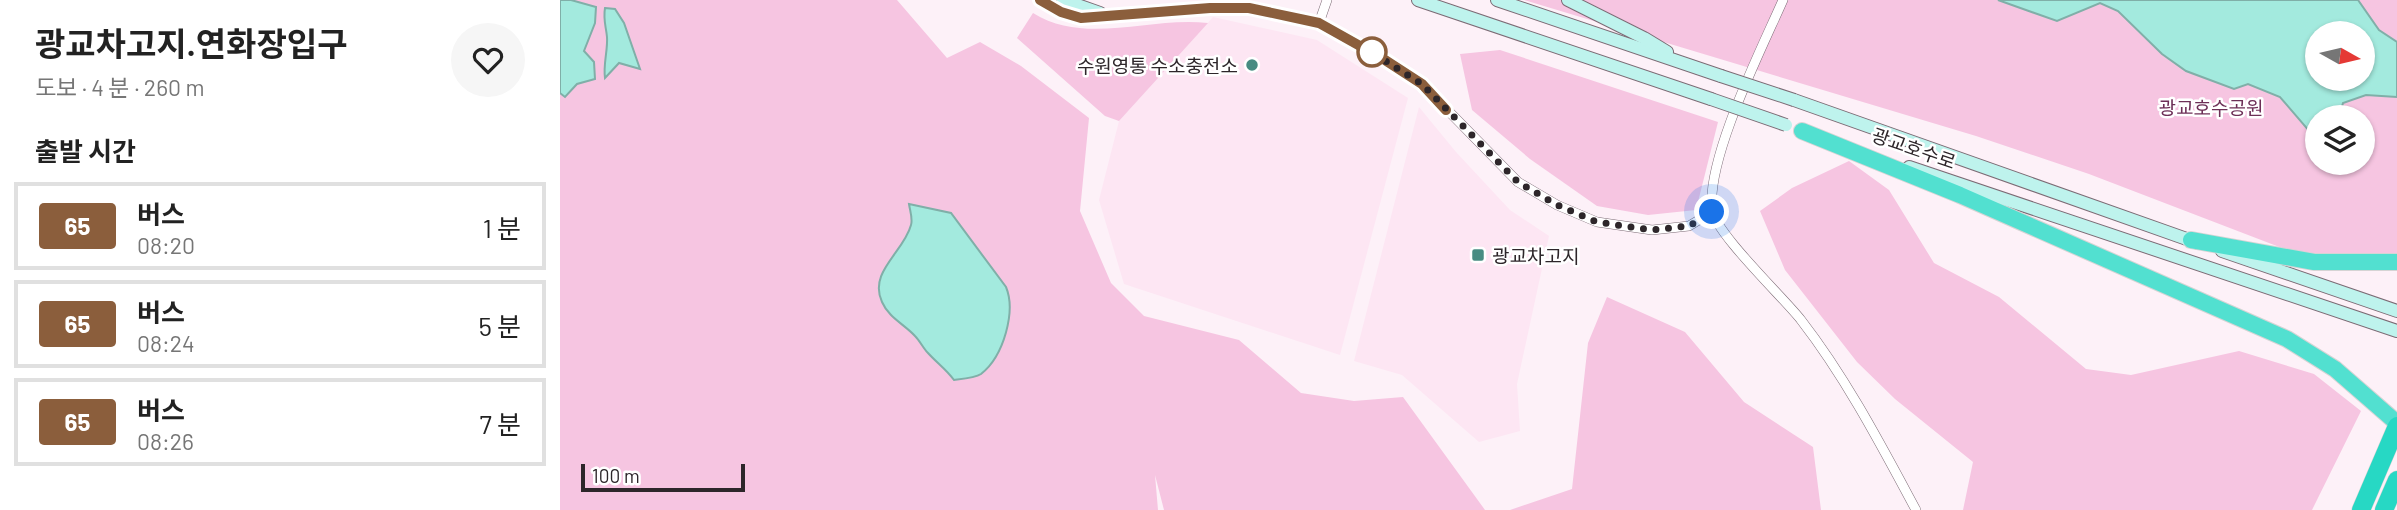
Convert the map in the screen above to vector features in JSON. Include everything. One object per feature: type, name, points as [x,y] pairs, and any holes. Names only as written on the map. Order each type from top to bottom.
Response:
[{"type":"highway","points":[[1802,131],[1960,195],[2232,313],[2287,339],[2335,369],[2397,425],[2361,510]]},
{"type":"highway","points":[[2190,240],[2314,262],[2397,262]]},
{"type":"highway","points":[[2384,510],[2397,480]]},
{"type":"main road","points":[[1040,0],[1061,12],[1081,18],[1210,8],[1249,8],[1319,23]]},
{"type":"main road","points":[[1063,0],[1107,15]]},
{"type":"main road","name":"광교호수로","points":[[1418,0],[2397,331]]},
{"type":"main road","name":"광교호수로","points":[[1497,0],[1794,100],[2397,311]]},
{"type":"main road","points":[[1568,0],[1644,38],[1685,64]]},
{"type":"street","points":[[1327,0],[1319,23],[1422,84],[1518,182],[1557,205],[1597,222],[1652,230],[1689,226],[1712,212]]},
{"type":"street","points":[[1783,0],[1729,129],[1712,179],[1712,212],[1739,251],[1801,320],[1864,416],[1916,510]]},
{"type":"shaded area","points":[[560,0],[596,7],[595,23],[584,51],[594,62],[595,79],[577,84],[565,97],[560,93]]},
{"type":"shaded area","points":[[1998,0],[2358,0],[2373,21],[2305,21],[2305,91],[2375,91],[2375,24],[2397,42],[2397,97],[2366,95],[2342,105],[2305,105],[2305,126],[2280,97],[2248,84],[2234,89],[2186,71],[2162,54],[2118,11],[2100,3],[2057,21]]},
{"type":"shaded area","points":[[605,8],[615,9],[624,23],[640,69],[619,63],[605,78]]},
{"type":"shaded area","points":[[1213,17],[1317,40],[1408,98],[1340,355],[1124,284],[1099,200],[1119,121]]},
{"type":"shaded area","points":[[1419,107],[1510,210],[1549,236],[1517,384],[1520,431],[1479,442],[1402,375],[1354,361]]},
{"type":"shaded area","points":[[909,204],[951,213],[1006,287],[1010,308],[1006,333],[996,356],[981,374],[954,380],[882,302],[879,291],[883,272],[911,225]]},
{"type":"green space","points":[[560,0],[897,0],[947,58],[980,42],[1021,66],[1089,118],[1080,211],[1111,283],[1144,316],[1239,340],[1301,393],[1354,401],[1403,397],[1485,510],[1164,510],[1155,475],[1158,510],[560,510]]},
{"type":"green space","name":"광교호수공원","points":[[1524,0],[2397,0],[2397,254],[2326,256],[2282,248],[2089,174],[1976,136]]},
{"type":"green space","points":[[1033,13],[1053,23],[1096,29],[1164,23],[1208,23],[1119,121],[1105,116],[1017,38]]},
{"type":"green space","points":[[1500,50],[1718,122],[1696,210],[1648,215],[1597,206],[1530,159],[1472,110],[1460,54]]},
{"type":"green space","points":[[1849,161],[1889,190],[1934,263],[1999,297],[2086,369],[2131,375],[2239,351],[2314,374],[2361,411],[2312,510],[1963,510],[1973,462],[1895,399],[1857,362],[1785,270],[1760,211],[1792,188]]},
{"type":"green space","points":[[1607,297],[1685,332],[1744,402],[1813,447],[1821,510],[1510,510],[1572,489],[1588,343]]},
{"type":"bus line","name":"65","points":[[1040,0],[1061,12],[1081,18],[1210,8],[1249,8],[1319,23],[1422,84],[1446,110]]},
{"type":"place","name":"수원영통 수소충전소","points":[[1252,65]]},
{"type":"place","name":"광교차고지","points":[[1478,255]]},
{"type":"route","points":[[1372,52],[1363,47],[1422,84],[1518,182],[1557,205],[1597,222],[1652,230],[1689,226],[1712,212]]}]
